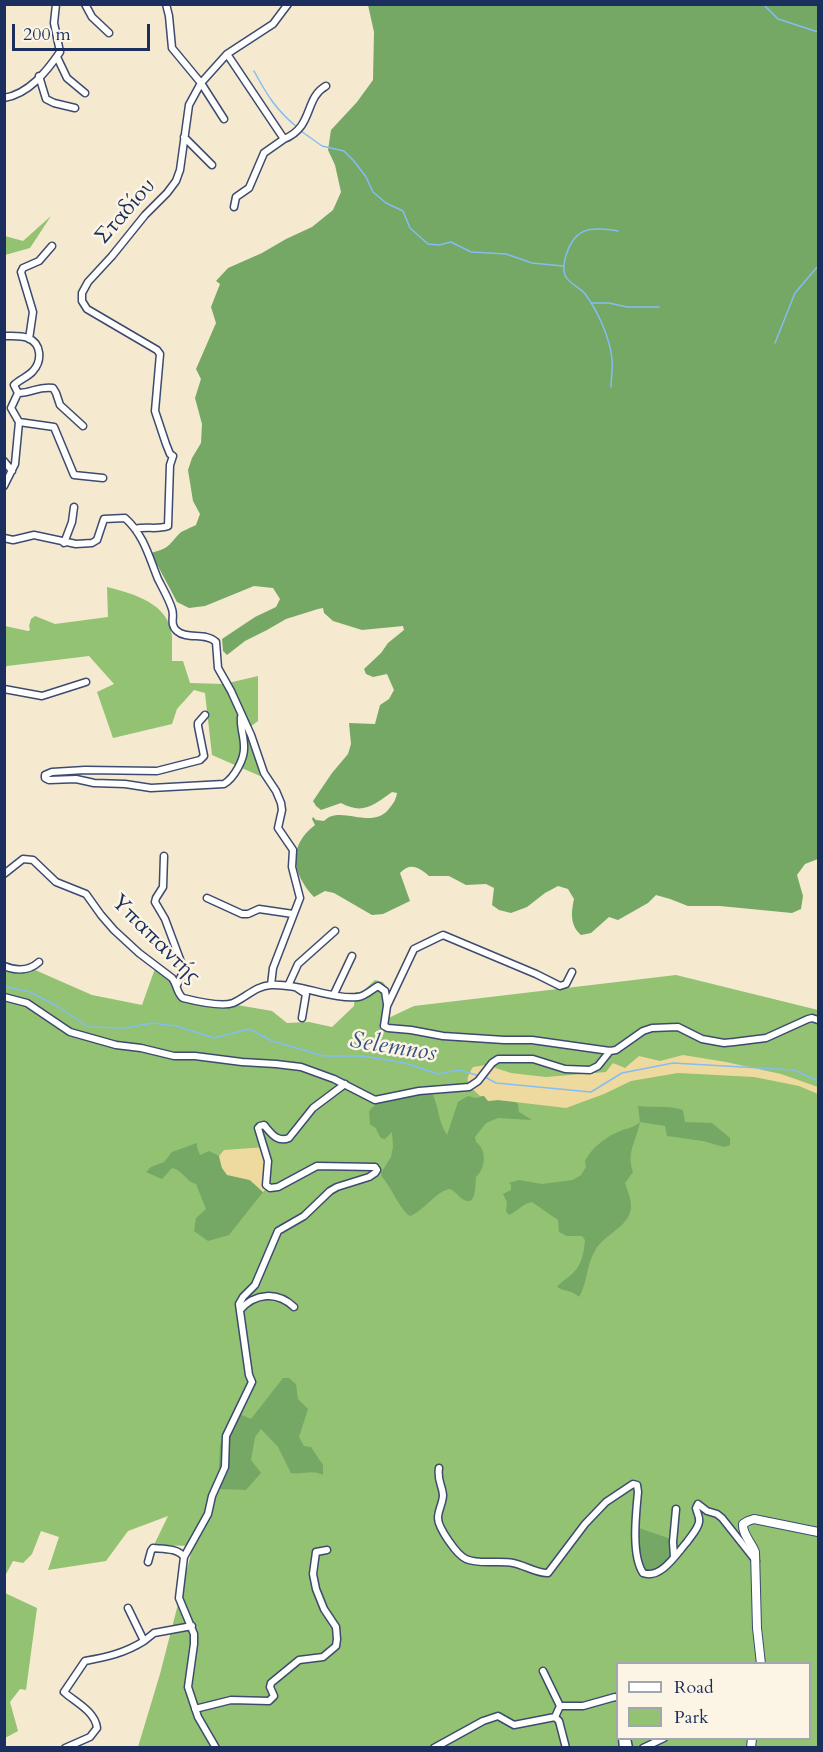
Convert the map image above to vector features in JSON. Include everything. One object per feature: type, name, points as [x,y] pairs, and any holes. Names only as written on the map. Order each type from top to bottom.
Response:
[{"type":"main road","points":[[761,1662],[757,1628],[756,1561],[754,1548],[743,1530],[743,1524],[754,1519],[819,1532]]},
{"type":"street","points":[[4,98],[23,92],[57,57],[61,49],[54,24],[56,4]]},
{"type":"street","points":[[85,4],[95,21],[109,33]]},
{"type":"street","points":[[166,4],[172,48],[201,83],[224,119]]},
{"type":"street","name":"Σταδίου","points":[[135,529],[142,527],[161,529],[168,526],[170,465],[173,456],[170,454],[156,415],[160,354],[157,350],[87,309],[82,301],[82,292],[145,215],[172,188],[180,170],[190,102],[201,83],[228,54],[273,24],[288,4]]},
{"type":"street","points":[[228,54],[284,139]]},
{"type":"street","points":[[57,57],[66,78],[85,93]]},
{"type":"street","points":[[39,76],[46,99],[75,108]]},
{"type":"street","points":[[234,207],[236,197],[249,188],[264,153],[294,134],[305,123],[310,107],[318,93],[326,86]]},
{"type":"street","points":[[184,137],[212,165]]},
{"type":"street","points":[[29,339],[33,312],[21,272],[23,268],[39,261],[51,246]]},
{"type":"street","points":[[4,336],[29,339],[37,345],[39,358],[37,366],[14,385],[18,393]]},
{"type":"street","points":[[18,393],[28,393],[40,387],[53,388],[60,405],[83,426]]},
{"type":"street","points":[[4,486],[15,461],[19,422],[11,408],[18,393]]},
{"type":"street","points":[[19,422],[54,427],[74,475],[103,478]]},
{"type":"street","points":[[4,461],[12,471]]},
{"type":"street","points":[[64,543],[72,522],[74,507]]},
{"type":"street","points":[[4,538],[13,540],[34,535],[64,543],[80,544],[95,541],[106,519],[124,518],[135,529],[145,545],[173,610],[172,622],[175,629],[183,634],[207,637],[215,641],[218,668],[229,686],[251,735],[264,773],[281,803],[282,810],[278,828],[293,850],[292,867],[300,898],[273,968],[271,985]]},
{"type":"street","points":[[4,689],[42,696],[86,682]]},
{"type":"street","points":[[205,715],[198,723],[204,756],[200,760],[160,770],[52,772],[45,775],[45,778],[49,780],[76,779],[94,783],[151,788],[224,784],[232,777],[243,754],[241,714]]},
{"type":"street","points":[[164,856],[163,887],[155,902],[165,919],[184,970],[177,985]]},
{"type":"street","name":"Υπαπαντής","points":[[4,874],[21,860],[28,858],[60,884],[86,894],[114,930],[172,978],[183,998],[226,1004],[235,1002],[259,987],[271,985],[359,997],[380,986],[385,991],[387,1006]]},
{"type":"street","points":[[207,898],[242,914],[259,909],[293,914]]},
{"type":"street","points":[[302,1018],[306,994],[291,986],[298,964],[335,931]]},
{"type":"street","points":[[572,972],[566,984],[560,987],[536,974],[444,935],[414,949],[387,1006],[384,1023],[388,1028],[443,1036],[532,1040],[610,1051],[616,1050],[651,1028],[678,1026],[702,1040],[734,1042],[766,1038],[808,1019],[819,1020]]},
{"type":"street","points":[[334,994],[352,956]]},
{"type":"street","points":[[4,966],[13,969],[29,968],[39,962]]},
{"type":"street","points":[[4,997],[27,1003],[70,1032],[116,1045],[174,1056],[290,1065],[318,1072],[375,1100],[419,1090],[469,1087],[478,1081],[498,1059],[533,1059],[565,1069],[590,1070],[598,1066],[610,1051]]},
{"type":"street","points":[[216,1748],[195,1709],[188,1684],[194,1644],[192,1626],[179,1603],[184,1557],[208,1514],[212,1496],[225,1467],[226,1436],[252,1382],[249,1375],[240,1310],[241,1300],[255,1285],[278,1231],[304,1216],[330,1191],[363,1180],[377,1171],[375,1167],[317,1166],[273,1188],[266,1185],[268,1161],[258,1131],[260,1126],[264,1125],[272,1136],[286,1140],[313,1108],[345,1084]]},
{"type":"street","points":[[240,1310],[252,1299],[264,1296],[280,1299],[294,1307]]},
{"type":"street","points":[[439,1468],[438,1480],[443,1498],[438,1521],[460,1555],[468,1560],[512,1563],[526,1566],[542,1574],[548,1573],[585,1524],[609,1499],[633,1484],[637,1485],[638,1492],[635,1533],[641,1571],[646,1574],[654,1573],[674,1558],[698,1527],[699,1518],[696,1508],[699,1504],[707,1511],[722,1518],[756,1561]]},
{"type":"street","points":[[674,1558],[676,1509]]},
{"type":"street","points":[[148,1562],[153,1548],[177,1551],[184,1557]]},
{"type":"street","points":[[195,1709],[231,1700],[269,1701],[274,1696],[271,1683],[299,1660],[323,1657],[336,1646],[336,1627],[324,1609],[313,1574],[316,1552],[327,1550]]},
{"type":"street","points":[[128,1608],[144,1641]]},
{"type":"street","points":[[65,1748],[90,1737],[97,1728],[90,1714],[64,1692],[85,1661],[131,1649],[154,1633],[192,1626]]},
{"type":"street","points":[[543,1671],[560,1706]]},
{"type":"street","points":[[560,1706],[583,1706],[616,1697]]},
{"type":"street","points":[[555,1717],[560,1706]]},
{"type":"street","points":[[434,1748],[494,1717],[501,1717],[514,1725],[555,1717]]},
{"type":"street","points":[[555,1717],[559,1721],[566,1748]]},
{"type":"street","points":[[643,1748],[660,1740]]},
{"type":"green space","points":[[368,5],[818,5],[818,859],[805,864],[797,875],[803,896],[801,909],[792,913],[720,906],[688,906],[656,895],[648,903],[618,920],[609,917],[591,933],[581,935],[572,918],[574,899],[568,889],[558,886],[527,907],[511,913],[499,910],[492,905],[494,888],[486,884],[466,885],[449,876],[429,876],[418,868],[411,867],[400,873],[410,901],[383,914],[372,915],[334,893],[325,891],[314,897],[301,879],[297,870],[297,851],[306,833],[315,825],[313,817],[324,821],[330,816],[338,815],[373,818],[381,816],[395,800],[397,793],[392,792],[368,807],[349,807],[341,803],[321,810],[313,801],[348,754],[351,744],[349,723],[375,724],[380,705],[389,699],[394,690],[387,674],[373,677],[366,674],[364,669],[388,643],[404,630],[403,626],[362,630],[333,621],[324,613],[323,608],[286,619],[245,641],[227,655],[223,651],[222,639],[255,617],[276,607],[280,599],[273,588],[254,586],[205,606],[189,608],[177,602],[151,553],[165,548],[181,533],[196,525],[200,514],[193,501],[188,470],[201,443],[202,424],[195,398],[201,379],[196,369],[216,323],[211,307],[220,284],[216,281],[228,268],[312,227],[333,210],[341,192],[335,165],[328,150],[331,130],[357,102],[373,80],[374,32]]},
{"type":"green space","points":[[51,216],[30,248],[5,255],[5,236],[23,241]]},
{"type":"green space","points":[[107,587],[139,597],[164,615],[172,636],[172,661],[183,661],[190,683],[224,684],[258,676],[258,721],[250,727],[260,776],[212,755],[205,693],[194,690],[177,709],[172,724],[113,738],[97,692],[114,684],[89,656],[7,666],[5,669],[5,626],[28,631],[31,619],[35,616],[55,624],[108,617]]},
{"type":"green space","points":[[157,963],[177,979],[181,993],[186,995],[216,1000],[236,998],[237,1005],[272,1011],[287,1023],[309,1022],[332,1027],[354,1006],[355,992],[362,992],[375,980],[383,982],[389,991],[382,1021],[414,1006],[676,975],[818,1010],[818,1747],[138,1747],[160,1674],[193,1546],[154,1545],[168,1516],[128,1531],[106,1561],[48,1570],[59,1537],[41,1531],[32,1554],[23,1563],[13,1561],[5,1576],[5,964],[16,967],[26,966],[92,995],[142,1005]]},
{"type":"green space","points":[[419,1093],[433,1095],[447,1135],[458,1102],[468,1096],[476,1098],[484,1096],[489,1101],[516,1102],[519,1112],[532,1120],[498,1118],[486,1123],[475,1137],[484,1159],[482,1169],[476,1177],[473,1199],[466,1201],[452,1190],[445,1190],[410,1216],[399,1204],[381,1173],[391,1157],[392,1132],[385,1139],[381,1138],[376,1128],[370,1125],[369,1111],[378,1102]]},
{"type":"green space","points":[[638,1106],[683,1110],[685,1122],[712,1123],[730,1138],[730,1145],[724,1147],[703,1141],[667,1136],[665,1126],[640,1122]]},
{"type":"green space","points":[[640,1122],[631,1153],[633,1172],[625,1183],[631,1206],[630,1213],[623,1224],[596,1249],[579,1297],[557,1287],[579,1266],[585,1240],[582,1236],[567,1236],[559,1232],[558,1220],[532,1202],[509,1215],[503,1194],[511,1190],[509,1183],[519,1180],[542,1184],[573,1180],[581,1175],[586,1167],[585,1161],[599,1144],[613,1134]]},
{"type":"green space","points":[[197,1143],[200,1155],[209,1151],[219,1156],[222,1168],[240,1178],[249,1180],[263,1192],[229,1235],[208,1241],[194,1231],[196,1218],[206,1209],[196,1184],[172,1168],[162,1179],[146,1172],[151,1167],[164,1162],[172,1152]]},
{"type":"green space","points":[[283,1378],[289,1378],[296,1384],[298,1399],[308,1409],[299,1437],[304,1446],[311,1447],[323,1465],[323,1475],[315,1472],[291,1473],[278,1447],[261,1429],[255,1437],[251,1460],[261,1473],[246,1490],[218,1489],[220,1445],[233,1411],[251,1419]]},
{"type":"green space","points":[[633,1526],[671,1539],[670,1547],[679,1550],[666,1565],[648,1576],[639,1573],[635,1564]]},
{"type":"green space","points":[[5,1593],[37,1608],[26,1690],[20,1689],[10,1702],[18,1731],[5,1738]]},
{"type":"sand","points":[[683,1055],[781,1074],[818,1087],[818,1094],[799,1086],[754,1077],[678,1073],[631,1081],[566,1108],[498,1100],[488,1101],[468,1083],[473,1067],[486,1065],[511,1073],[546,1077],[606,1072],[613,1063],[625,1068],[639,1056],[660,1061]]},
{"type":"sand","points":[[266,1147],[271,1170],[269,1186],[263,1192],[250,1180],[227,1175],[222,1168],[219,1156],[224,1150]]},
{"type":"waterway","points":[[763,4],[778,19],[818,32]]},
{"type":"waterway","points":[[254,71],[273,102],[298,128]]},
{"type":"waterway","points":[[301,131],[322,146],[344,151],[366,177],[373,192],[386,203],[403,211],[410,228],[428,244],[439,245],[451,242],[471,252],[506,254],[532,263],[563,266]]},
{"type":"waterway","points":[[611,387],[612,359],[603,326],[586,295],[566,277],[564,268],[568,249],[578,235],[591,229],[618,231]]},
{"type":"waterway","points":[[775,343],[795,293],[818,266]]},
{"type":"waterway","points":[[591,303],[609,303],[627,307],[659,307]]},
{"type":"waterway","name":"Selemnos","points":[[4,986],[30,992],[57,1006],[88,1027],[125,1028],[153,1023],[176,1026],[214,1038],[249,1029],[272,1041],[324,1056],[362,1056],[405,1063],[438,1074],[459,1070],[480,1076]]},
{"type":"waterway","name":"Selemnos","points":[[485,1077],[496,1083],[591,1092],[622,1073],[673,1063],[794,1070],[818,1081]]}]
